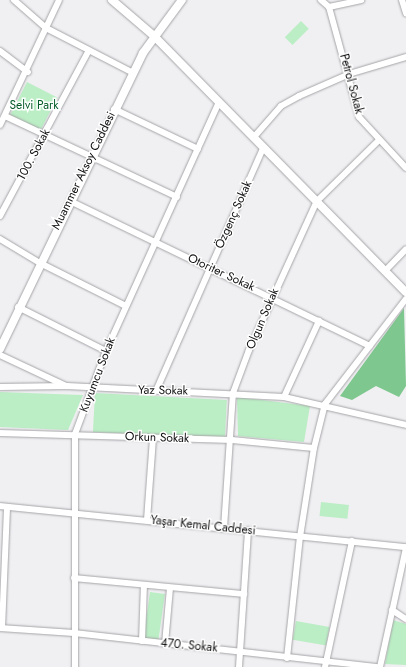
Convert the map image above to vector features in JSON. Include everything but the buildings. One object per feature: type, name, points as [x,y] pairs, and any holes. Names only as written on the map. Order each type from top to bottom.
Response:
[{"type":"main road","points":[[112,0],[154,36],[218,104],[254,137],[263,148],[406,292]]},
{"type":"main road","name":"Muammer Aksoy Caddesi","points":[[0,349],[18,307],[132,73],[154,36],[182,0]]},
{"type":"street","points":[[14,0],[46,28],[132,73]]},
{"type":"street","points":[[0,124],[28,72],[59,0]]},
{"type":"street","points":[[321,0],[329,7],[361,0]]},
{"type":"street","points":[[402,0],[406,13]]},
{"type":"street","name":"Petrol Sokak","points":[[329,7],[349,74],[359,117],[378,141],[406,168]]},
{"type":"street","name":"100. Sokak","points":[[0,216],[89,50]]},
{"type":"street","points":[[0,51],[28,72]]},
{"type":"street","points":[[254,137],[281,106],[349,74],[406,57]]},
{"type":"street","name":"Kuyumcu Sokak","points":[[75,667],[72,513],[75,434],[106,351],[157,243],[218,104]]},
{"type":"street","points":[[114,109],[198,148]]},
{"type":"street","points":[[5,116],[90,158],[177,197]]},
{"type":"street","name":"Olgun Sokak","points":[[224,528],[232,440],[233,392],[271,297],[317,201],[378,141]]},
{"type":"street","name":"Özgenç Sokak","points":[[156,391],[263,148]]},
{"type":"street","name":"Otoriter Sokak","points":[[70,201],[370,346]]},
{"type":"street","points":[[0,239],[40,263],[126,306]]},
{"type":"street","points":[[385,271],[406,249]]},
{"type":"street","points":[[287,658],[300,537],[314,448],[325,404],[406,299]]},
{"type":"street","points":[[18,307],[106,351]]},
{"type":"street","points":[[284,397],[319,321]]},
{"type":"street","points":[[0,355],[67,386]]},
{"type":"street","name":"Yaz Sokak","points":[[0,387],[67,386],[91,390],[233,392],[284,397],[325,404],[406,425]]},
{"type":"street","name":"Orkun Sokak","points":[[0,433],[75,434],[232,440],[314,448]]},
{"type":"street","points":[[147,520],[153,438]]},
{"type":"street","points":[[1,628],[3,507]]},
{"type":"street","name":"Yaşar Kemal Caddesi","points":[[3,507],[248,530],[406,548]]},
{"type":"street","points":[[239,667],[248,530]]},
{"type":"street","points":[[326,664],[352,541]]},
{"type":"street","points":[[379,667],[406,548]]},
{"type":"street","points":[[74,578],[244,594]]},
{"type":"street","points":[[142,641],[144,585]]},
{"type":"street","points":[[165,644],[170,588]]},
{"type":"street","points":[[392,610],[406,619]]},
{"type":"street","name":"470. Sokak","points":[[1,628],[74,633],[165,644],[241,650],[326,664],[379,667]]},
{"type":"green space","points":[[301,21],[309,29],[293,45],[285,37]]},
{"type":"green space","name":"Selvi Park","points":[[27,82],[57,97],[40,131],[10,116]]},
{"type":"green space","points":[[404,308],[406,386],[399,397],[376,386],[352,400],[340,396]]},
{"type":"green space","points":[[0,392],[83,395],[68,430],[0,427]]},
{"type":"green space","points":[[95,393],[227,400],[225,439],[93,432]]},
{"type":"green space","points":[[237,397],[310,406],[304,442],[238,436]]},
{"type":"green space","points":[[321,502],[349,505],[347,519],[320,516]]},
{"type":"green space","points":[[150,592],[165,594],[158,640],[144,638]]},
{"type":"green space","points":[[393,620],[406,624],[406,665],[385,664]]},
{"type":"green space","points":[[296,621],[329,627],[326,646],[293,640]]}]
